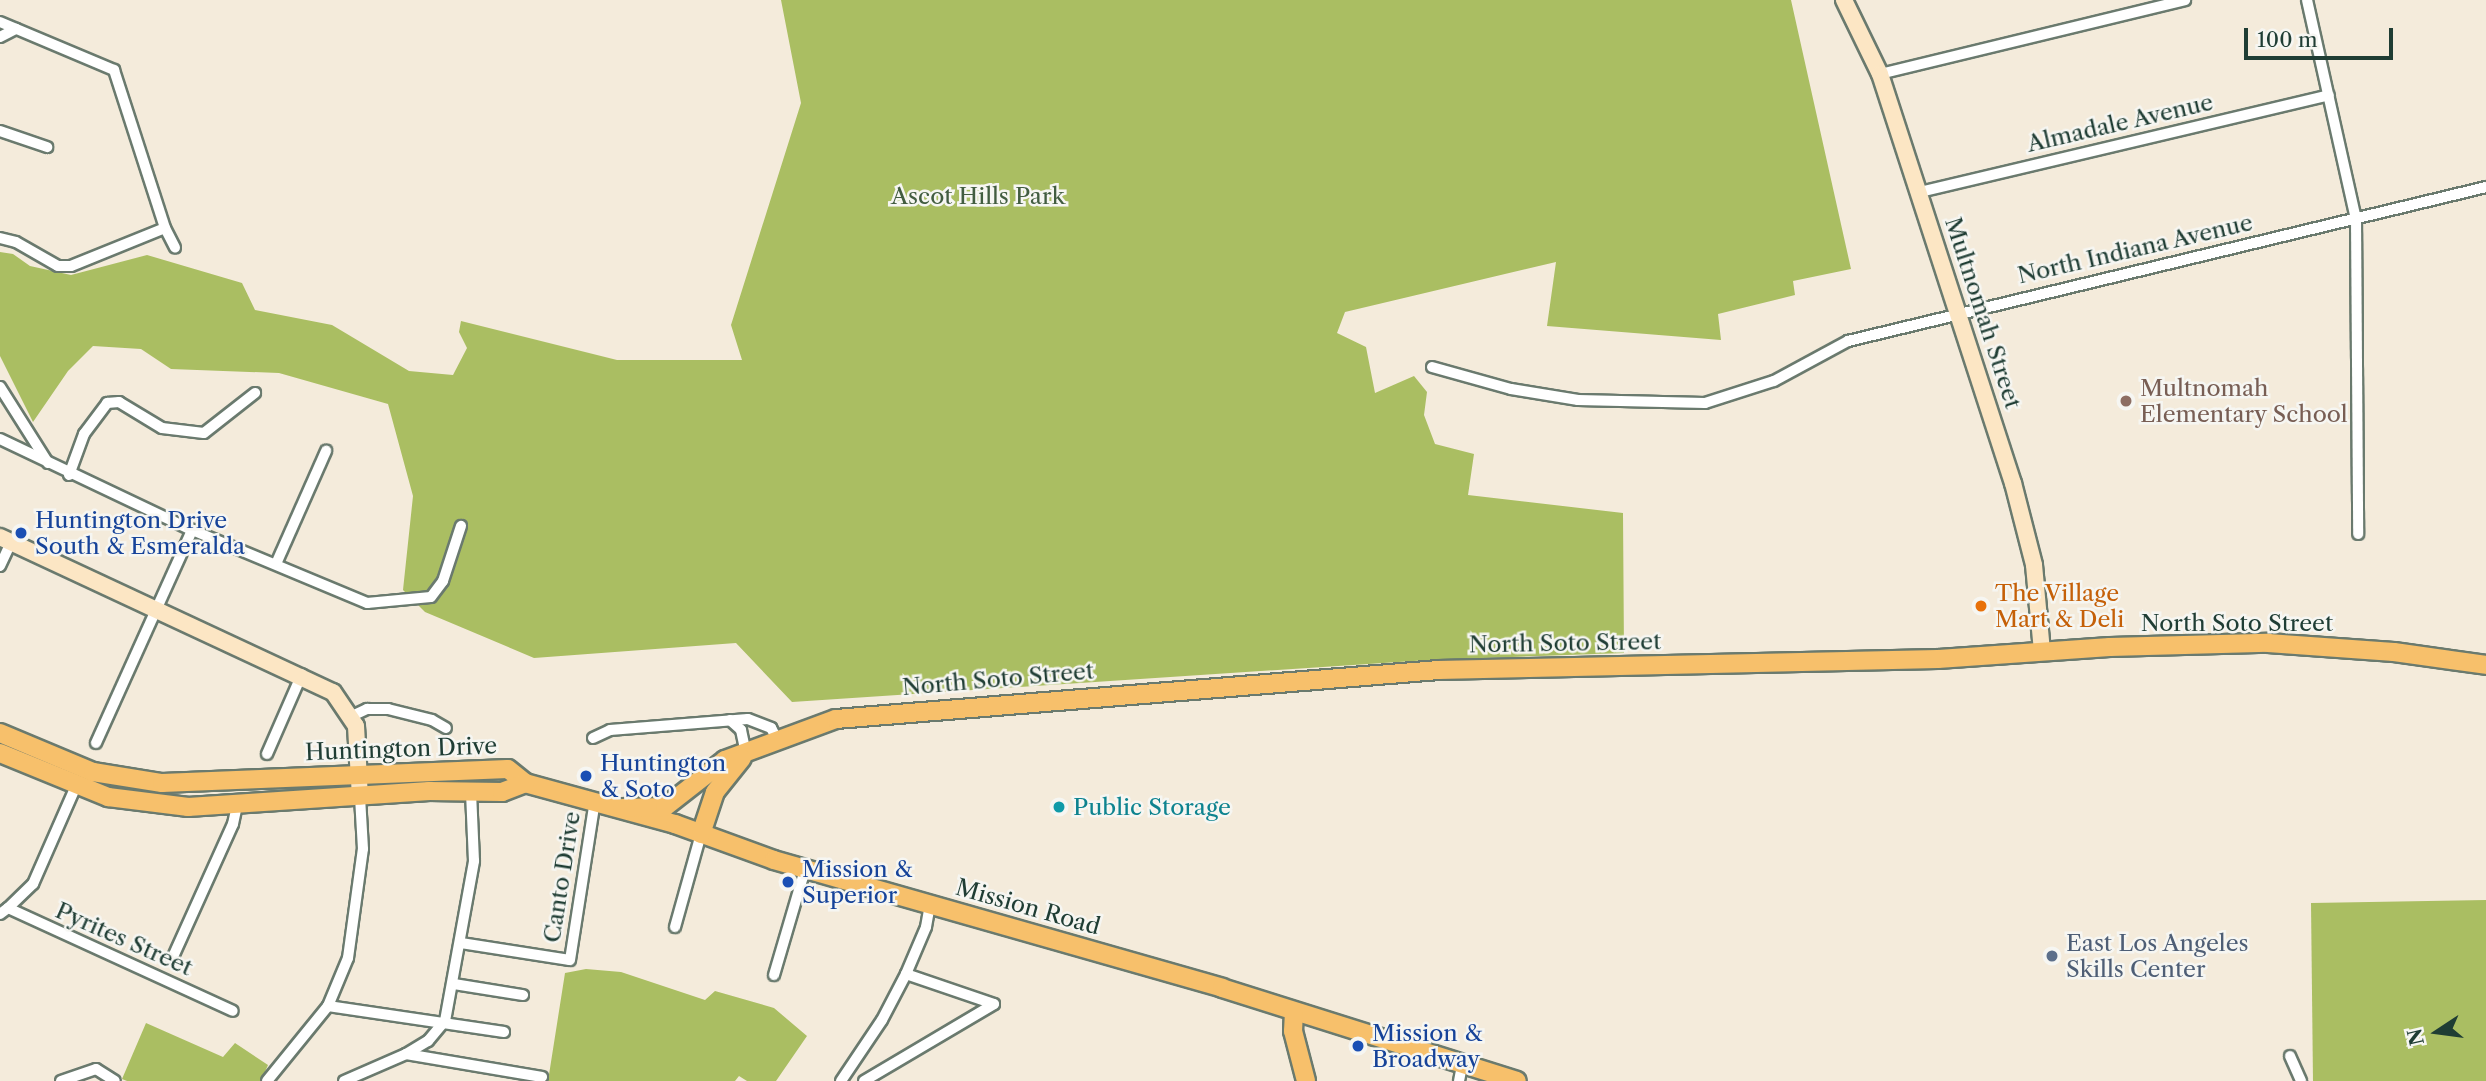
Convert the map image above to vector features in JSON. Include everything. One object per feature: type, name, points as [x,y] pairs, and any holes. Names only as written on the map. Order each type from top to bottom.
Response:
[{"type":"main road","name":"North Soto Street","points":[[701,834],[715,792],[746,752],[836,719],[906,711],[1438,670],[1938,659],[2042,651],[2268,643],[2394,652],[2486,665]]},
{"type":"main road","name":"Huntington Drive","points":[[0,733],[93,772],[129,780],[208,783],[482,767],[508,769],[525,783],[502,792],[237,805],[143,803],[76,786],[0,753]]},
{"type":"main road","points":[[622,807],[665,807],[725,760],[746,752]]},
{"type":"main road","name":"Mission Road","points":[[525,783],[622,807],[804,870],[930,904],[1293,1012],[1461,1073],[1517,1081]]},
{"type":"main road","points":[[1293,1012],[1293,1031],[1306,1081]]},
{"type":"street","name":"Multnomah Street","points":[[1844,0],[1880,74],[1960,312],[2026,528],[2042,651]]},
{"type":"street","points":[[1880,74],[2185,0]]},
{"type":"street","points":[[2307,0],[2356,219],[2358,534]]},
{"type":"street","points":[[0,22],[114,70],[165,228],[176,248]]},
{"type":"street","points":[[0,37],[16,29]]},
{"type":"street","name":"Almadale Avenue","points":[[1920,192],[2329,94]]},
{"type":"street","points":[[0,131],[47,147]]},
{"type":"street","name":"North Indiana Avenue","points":[[1432,367],[1511,389],[1578,400],[1705,403],[1774,381],[1848,341],[2486,187]]},
{"type":"street","points":[[0,239],[16,242],[45,261],[71,266],[165,228]]},
{"type":"street","points":[[0,387],[50,465]]},
{"type":"street","points":[[68,475],[84,434],[107,403],[120,402],[162,428],[204,433],[255,393]]},
{"type":"street","points":[[0,439],[68,475],[367,603],[419,600],[439,589],[461,526]]},
{"type":"street","points":[[276,564],[327,452]]},
{"type":"street","points":[[96,743],[192,530]]},
{"type":"street","points":[[0,566],[5,539],[302,674],[333,692],[352,716],[360,773],[363,849],[353,931],[345,966],[328,1006],[267,1081]]},
{"type":"street","points":[[267,754],[302,674]]},
{"type":"street","points":[[352,716],[367,709],[388,709],[432,720],[446,728]]},
{"type":"street","points":[[593,738],[610,730],[730,720],[763,722],[777,739]]},
{"type":"street","points":[[730,720],[741,730],[746,752]]},
{"type":"street","points":[[4,911],[33,884],[76,786]]},
{"type":"street","points":[[344,1081],[407,1054],[428,1041],[444,1021],[454,984],[474,861],[471,792]]},
{"type":"street","name":"Canto Drive","points":[[461,943],[570,960],[595,800]]},
{"type":"street","points":[[172,959],[233,824],[237,805]]},
{"type":"street","points":[[675,928],[701,834]]},
{"type":"street","points":[[774,975],[804,870]]},
{"type":"street","points":[[841,1081],[906,974],[926,927],[930,904]]},
{"type":"street","name":"Pyrites Street","points":[[4,911],[233,1011]]},
{"type":"street","points":[[864,1081],[994,1004],[906,974]]},
{"type":"street","points":[[454,984],[523,995]]},
{"type":"street","points":[[328,1006],[444,1021],[504,1032]]},
{"type":"street","points":[[407,1054],[542,1077]]},
{"type":"street","points":[[2290,1056],[2301,1081]]},
{"type":"street","points":[[61,1081],[96,1069],[115,1081]]},
{"type":"green space","name":"Ascot Hills Park","points":[[781,0],[1791,0],[1851,269],[1793,281],[1795,295],[1718,314],[1721,340],[1547,326],[1556,262],[1345,312],[1337,333],[1366,347],[1375,393],[1414,376],[1427,392],[1424,415],[1435,444],[1474,454],[1468,495],[1623,513],[1624,653],[1429,660],[792,702],[736,643],[534,658],[425,612],[403,590],[413,496],[388,404],[279,373],[171,369],[141,349],[93,346],[68,371],[33,422],[0,356],[0,252],[13,254],[30,266],[71,275],[147,255],[242,283],[255,310],[332,325],[409,371],[453,375],[467,348],[459,332],[461,321],[617,360],[742,360],[731,325],[801,103]]},
{"type":"green space","points":[[2486,900],[2486,1081],[2313,1081],[2311,903]]},
{"type":"green space","points":[[586,969],[621,972],[705,1000],[715,991],[774,1008],[807,1036],[776,1081],[747,1081],[739,1076],[735,1081],[548,1081],[565,973]]},
{"type":"green space","points":[[146,1023],[223,1057],[235,1043],[268,1065],[261,1081],[127,1081],[122,1079]]},
{"type":"place","name":"Multnomah Elementary School","points":[[2126,401]]},
{"type":"place","name":"Huntington Drive South & Esmeralda","points":[[21,533]]},
{"type":"place","name":"The Village Mart & Deli","points":[[1981,606]]},
{"type":"place","name":"Huntington & Soto","points":[[586,776]]},
{"type":"place","name":"Public Storage","points":[[1059,807]]},
{"type":"place","name":"Mission & Superior","points":[[788,882]]},
{"type":"place","name":"East Los Angeles Skills Center","points":[[2052,956]]},
{"type":"place","name":"Mission & Broadway","points":[[1358,1046]]}]
